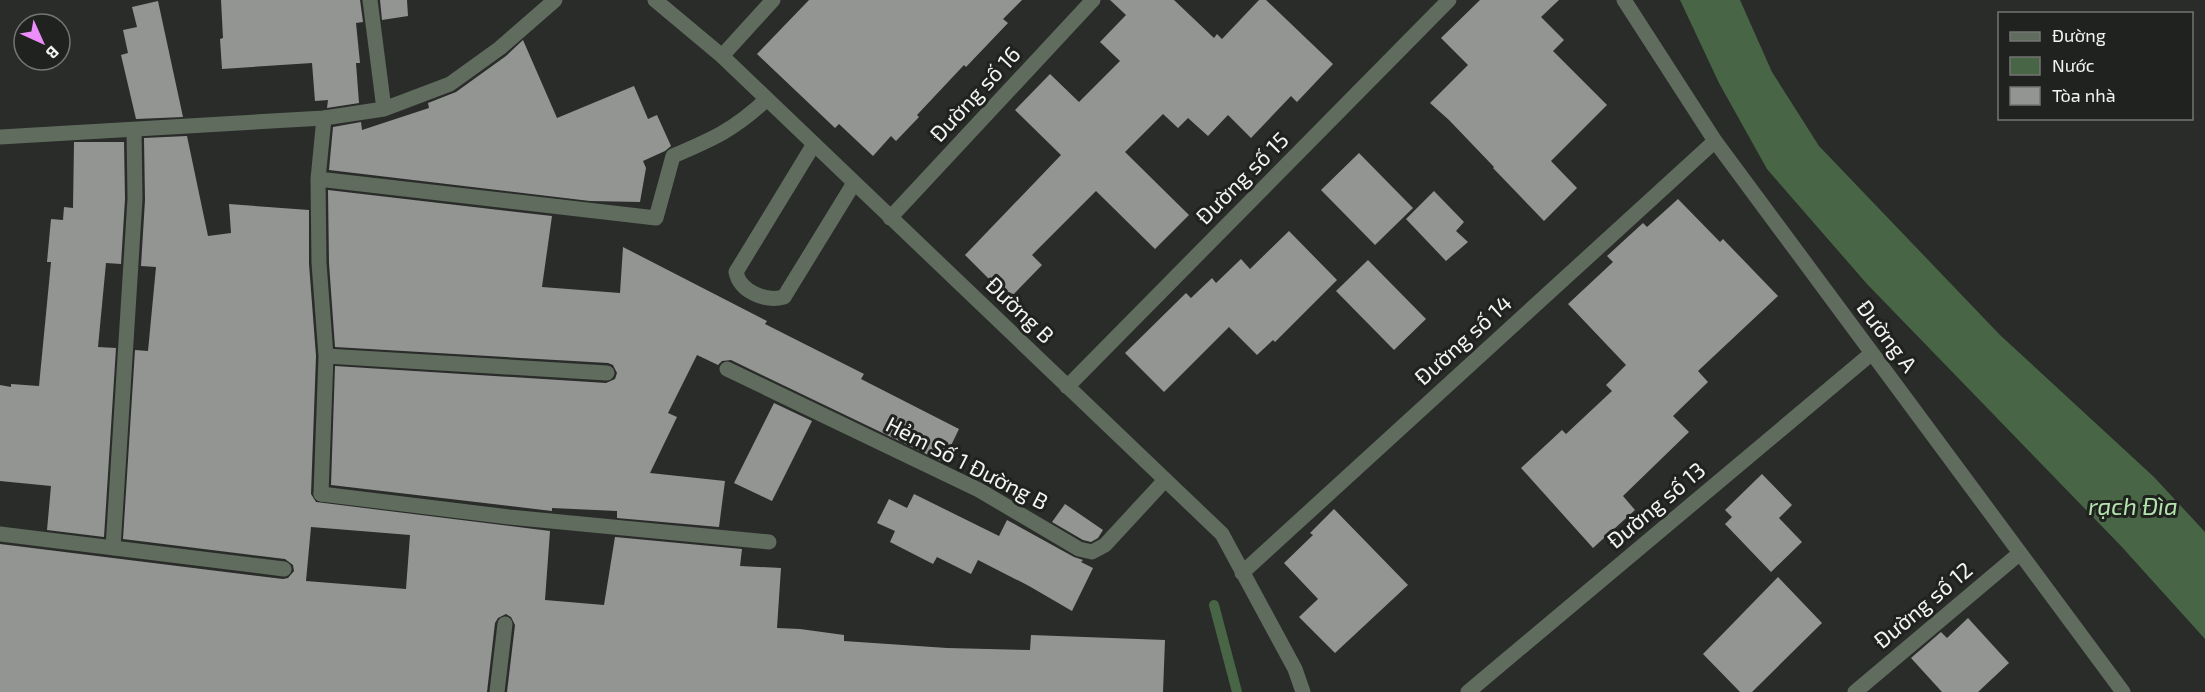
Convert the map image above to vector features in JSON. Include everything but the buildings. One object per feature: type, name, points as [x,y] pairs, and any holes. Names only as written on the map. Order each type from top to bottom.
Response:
[{"type":"street","points":[[370,0],[384,109]]},
{"type":"street","points":[[0,137],[324,118],[384,109],[450,84],[500,48],[555,0]]},
{"type":"street","name":"Đường B","points":[[655,0],[722,56],[1222,534],[1294,669],[1303,692]]},
{"type":"street","points":[[722,56],[772,0]]},
{"type":"street","name":"Đường số 16","points":[[890,218],[1092,0]]},
{"type":"street","name":"Đường số 15","points":[[1067,387],[1449,0]]},
{"type":"street","name":"Đường A","points":[[1624,0],[1715,141],[2123,692]]},
{"type":"street","points":[[318,179],[656,218],[672,156],[723,134],[745,120],[767,99]]},
{"type":"street","points":[[324,118],[318,179],[319,263],[326,356],[321,494],[509,517],[770,542]]},
{"type":"street","points":[[113,548],[135,199],[134,130]]},
{"type":"street","name":"Đường số 14","points":[[1242,573],[1715,141]]},
{"type":"street","points":[[814,144],[736,272],[738,280],[757,296],[773,300],[784,297],[854,183]]},
{"type":"street","name":"Đường số 13","points":[[1468,692],[1872,353]]},
{"type":"street","points":[[326,356],[607,374]]},
{"type":"street","name":"Hẻm Số 1 Đường B","points":[[727,369],[979,490],[1079,549],[1092,552],[1105,545],[1165,480]]},
{"type":"street","points":[[0,534],[285,570]]},
{"type":"street","name":"Đường số 12","points":[[1856,692],[2020,553]]},
{"type":"street","points":[[497,692],[505,624]]},
{"type":"water","name":"rạch Đìa","points":[[1680,0],[1740,0],[1772,72],[1819,146],[2000,335],[2154,477],[2205,532],[2205,639],[2121,546],[1867,284],[1767,169],[1719,83]]},
{"type":"waterway","points":[[1214,605],[1237,692]]}]
